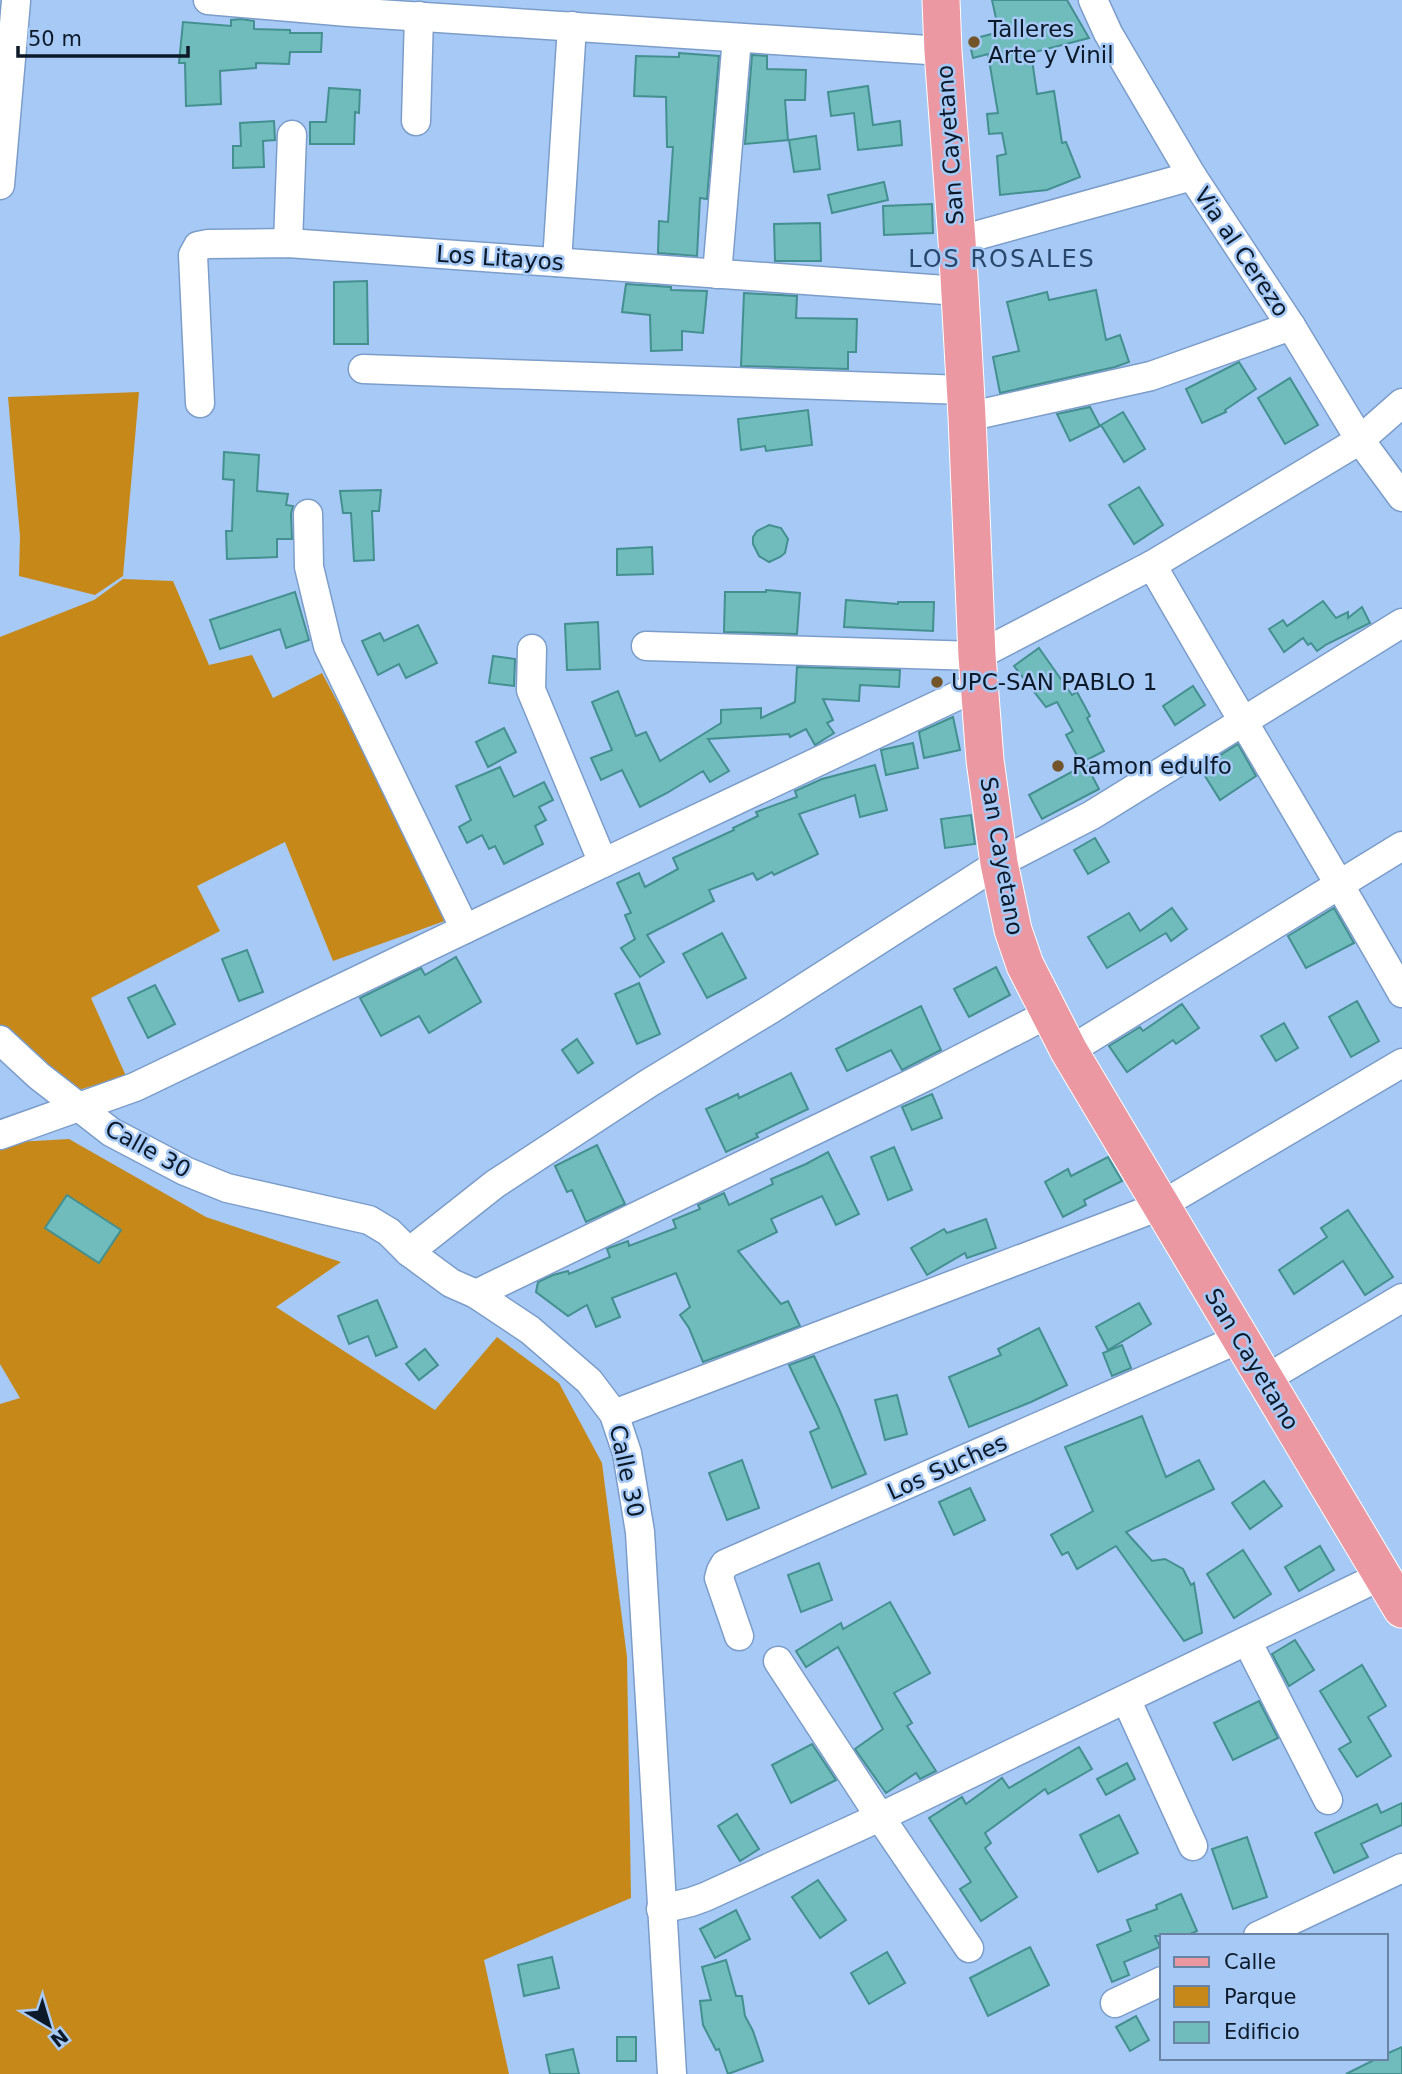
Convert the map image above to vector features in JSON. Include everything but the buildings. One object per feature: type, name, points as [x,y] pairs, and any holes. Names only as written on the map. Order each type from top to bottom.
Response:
[{"type":"main road","name":"San Cayetano","points":[[942,0],[966,404],[978,671],[985,760],[999,863],[1013,930],[1025,965],[1069,1051],[1402,1609]]},
{"type":"street","points":[[208,0],[943,51]]},
{"type":"street","name":"Via al Cerezo","points":[[1093,0],[1108,33],[1192,176],[1291,326],[1360,440],[1402,498]]},
{"type":"street","points":[[0,185],[16,1]]},
{"type":"street","points":[[416,121],[419,16]]},
{"type":"street","points":[[557,262],[572,26]]},
{"type":"street","points":[[717,274],[737,38]]},
{"type":"street","points":[[288,243],[292,135]]},
{"type":"street","points":[[957,241],[1192,176]]},
{"type":"street","name":"Los Litayos","points":[[200,403],[193,255],[198,246],[208,244],[288,243],[959,291]]},
{"type":"street","points":[[363,369],[966,404],[1150,376],[1291,326]]},
{"type":"street","points":[[10,1131],[135,1087],[603,863],[978,671],[1360,440],[1402,403]]},
{"type":"street","points":[[307,514],[309,567],[328,646],[465,929]]},
{"type":"street","points":[[1152,565],[1402,993]]},
{"type":"street","points":[[409,1252],[495,1184],[649,1083],[771,1009],[999,863],[1092,815],[1402,623]]},
{"type":"street","points":[[646,646],[978,671]]},
{"type":"street","points":[[532,649],[531,691],[603,863]]},
{"type":"street","points":[[1069,1051],[1402,846]]},
{"type":"street","points":[[476,1294],[927,1076],[1048,1014]]},
{"type":"street","name":"Calle 30","points":[[0,1040],[75,1109],[111,1132],[185,1171],[227,1188],[369,1220],[389,1232],[409,1252],[451,1283],[476,1294],[530,1330],[589,1381],[614,1414],[627,1453],[640,1532],[672,2074]]},
{"type":"street","points":[[614,1414],[1160,1206],[1402,1063]]},
{"type":"street","points":[[1264,1380],[1402,1298]]},
{"type":"street","name":"Los Suches","points":[[739,1636],[719,1578],[725,1564],[1239,1339]]},
{"type":"street","points":[[662,1909],[705,1897],[880,1817],[1381,1576]]},
{"type":"street","points":[[1247,1641],[1328,1800]]},
{"type":"street","points":[[778,1661],[969,1948]]},
{"type":"street","points":[[1126,1699],[1193,1846]]},
{"type":"street","points":[[1262,1934],[1402,1868]]},
{"type":"street","points":[[1115,2003],[1160,1982]]},
{"type":"green space","points":[[139,392],[123,576],[95,595],[19,576],[20,536],[8,397]]},
{"type":"green space","points":[[123,579],[173,581],[209,665],[252,655],[273,698],[322,673],[453,918],[333,961],[285,842],[197,886],[220,931],[91,998],[126,1076],[65,1094],[0,1031],[0,637],[94,600]]},
{"type":"green space","points":[[69,1139],[206,1217],[341,1262],[276,1307],[435,1410],[497,1337],[559,1383],[602,1463],[627,1657],[631,1898],[484,1960],[509,2074],[0,2074],[0,1404],[20,1398],[0,1364],[0,1148],[16,1142]]},
{"type":"place","name":"Talleres Arte y Vinil","points":[[974,42]]},
{"type":"place","name":"UPC-SAN PABLO 1","points":[[937,682]]},
{"type":"place","name":"Ramon edulfo","points":[[1058,766]]},
{"type":"district","name":"LOS ROSALES","points":[[1002,259]]}]
